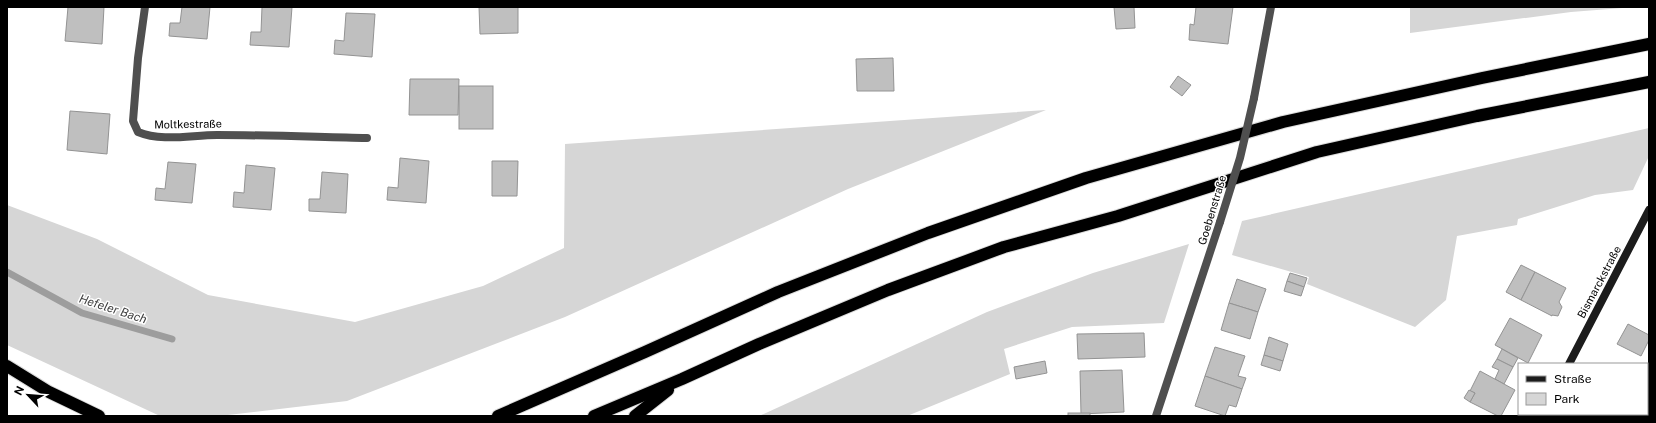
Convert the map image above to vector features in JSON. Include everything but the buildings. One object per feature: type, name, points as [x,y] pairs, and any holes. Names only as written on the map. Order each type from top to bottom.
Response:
[{"type":"highway","points":[[491,416],[503,414],[778,292],[928,234],[1086,178],[1284,122],[1482,78],[1649,44]]},
{"type":"highway","points":[[594,416],[682,380],[759,344],[874,296],[1004,247],[1118,216],[1316,152],[1477,116],[1649,82]]},
{"type":"highway","points":[[7,366],[49,392],[99,416]]},
{"type":"highway","points":[[635,416],[682,380]]},
{"type":"street","name":"Moltkestraße","points":[[145,7],[138,58],[133,121],[138,132],[157,137],[216,135],[366,138]]},
{"type":"street","name":"Goebenstraße","points":[[1156,416],[1240,158],[1254,98],[1271,7]]},
{"type":"street","name":"Bismarckstraße","points":[[1570,363],[1649,210]]},
{"type":"green space","points":[[1410,7],[1635,7],[1571,12],[1410,33]]},
{"type":"green space","points":[[1046,110],[848,189],[565,317],[347,401],[219,416],[160,416],[7,345],[7,205],[97,239],[208,295],[355,322],[483,286],[564,248],[565,144]]},
{"type":"green space","points":[[1649,128],[1649,156],[1633,190],[1595,195],[1518,219],[1517,225],[1457,236],[1446,300],[1415,327],[1307,284],[1309,277],[1232,255],[1242,221]]},
{"type":"green space","points":[[1189,244],[1164,323],[1072,327],[1004,349],[1010,374],[907,416],[759,416],[987,312],[1093,273]]},
{"type":"waterway","name":"Hefeler Bach","points":[[7,272],[82,313],[172,339]]}]
